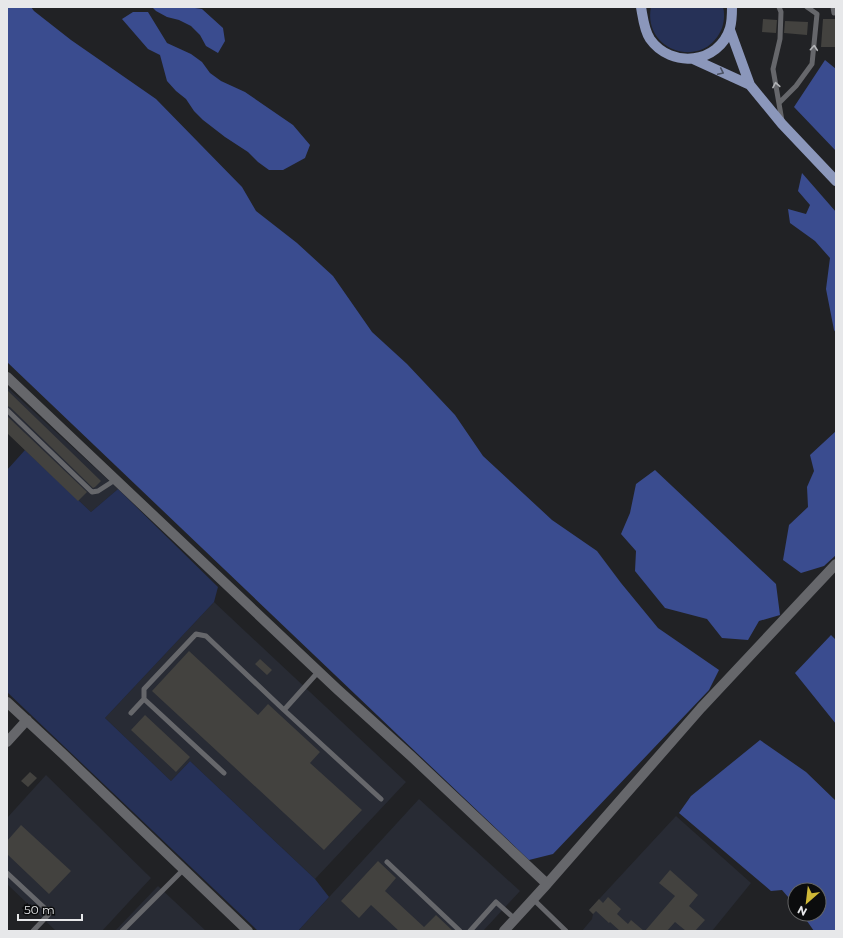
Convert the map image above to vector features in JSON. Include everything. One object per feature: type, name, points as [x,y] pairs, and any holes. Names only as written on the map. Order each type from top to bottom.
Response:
[{"type":"main road","points":[[642,10],[645,28],[650,39],[658,48],[669,55],[680,59],[693,59],[705,56],[715,50],[724,41],[730,30],[732,7]]},
{"type":"main road","points":[[730,30],[750,85],[782,124],[836,182]]},
{"type":"main road","points":[[693,59],[750,85]]},
{"type":"street","points":[[7,377],[547,884]]},
{"type":"street","points":[[504,931],[534,899],[701,708],[836,564]]},
{"type":"street","points":[[7,702],[248,931]]},
{"type":"street","points":[[7,742],[27,720]]},
{"type":"lane","points":[[779,7],[781,12],[780,39],[773,69],[782,124]]},
{"type":"lane","points":[[779,103],[796,86],[812,64],[817,14],[807,7]]},
{"type":"lane","points":[[833,7],[834,13]]},
{"type":"lane","points":[[7,410],[92,492],[98,491],[115,480]]},
{"type":"lane","points":[[131,713],[144,699],[144,689],[196,634],[206,636],[381,799]]},
{"type":"lane","points":[[284,710],[319,671]]},
{"type":"lane","points":[[144,699],[224,773]]},
{"type":"lane","points":[[387,862],[460,931]]},
{"type":"lane","points":[[122,931],[184,869]]},
{"type":"lane","points":[[7,874],[50,913],[33,931]]},
{"type":"lane","points":[[534,899],[566,931]]},
{"type":"lane","points":[[470,931],[496,902],[515,919]]},
{"type":"shaded area","points":[[7,7],[31,7],[71,40],[156,99],[242,187],[256,211],[297,243],[333,276],[372,332],[407,364],[455,415],[483,456],[552,520],[597,551],[658,628],[719,670],[709,690],[553,854],[529,860],[7,362]]},
{"type":"shaded area","points":[[152,7],[188,7],[202,9],[223,28],[225,41],[218,53],[206,46],[200,35],[191,26],[179,20],[167,17]]},
{"type":"shaded area","points":[[651,7],[723,7],[723,26],[714,41],[702,49],[690,52],[677,50],[665,45],[656,35],[651,23]]},
{"type":"shaded area","points":[[133,12],[148,12],[167,43],[191,54],[202,62],[210,73],[221,81],[245,92],[293,125],[310,145],[305,158],[283,170],[269,170],[248,152],[203,120],[194,111],[186,99],[167,81],[160,55],[148,49],[122,19]]},
{"type":"shaded area","points":[[825,60],[836,69],[836,151],[794,107]]},
{"type":"shaded area","points":[[802,173],[836,212],[836,333],[834,330],[826,289],[830,258],[815,241],[790,223],[788,209],[806,214],[810,205],[798,191]]},
{"type":"shaded area","points":[[7,387],[118,489],[91,512],[7,433]]},
{"type":"shaded area","points":[[836,431],[836,555],[824,566],[801,573],[783,560],[789,525],[808,507],[807,487],[814,471],[810,455]]},
{"type":"shaded area","points":[[25,450],[91,512],[118,489],[218,587],[214,602],[105,718],[171,781],[190,761],[315,879],[329,897],[298,931],[258,931],[7,692],[7,470]]},
{"type":"shaded area","points":[[655,470],[776,584],[780,615],[759,621],[748,640],[722,638],[707,619],[665,608],[635,571],[636,551],[621,534],[630,513],[636,484]]},
{"type":"shaded area","points":[[214,602],[406,782],[315,879],[190,761],[171,781],[105,718]]},
{"type":"shaded area","points":[[831,635],[836,640],[836,724],[795,673]]},
{"type":"shaded area","points":[[760,740],[806,772],[836,801],[836,931],[814,931],[808,922],[827,922],[827,882],[787,882],[787,896],[782,890],[771,891],[679,813],[691,796]]},
{"type":"shaded area","points":[[46,775],[151,878],[102,931],[56,931],[7,884],[7,818]]},
{"type":"shaded area","points":[[419,799],[520,891],[483,931],[298,931]]},
{"type":"shaded area","points":[[676,816],[751,883],[712,931],[582,931],[592,919],[593,914],[589,910]]},
{"type":"shaded area","points":[[158,886],[206,931],[115,931]]},
{"type":"building","points":[[763,19],[777,20],[776,33],[762,32]]},
{"type":"building","points":[[823,19],[836,19],[836,47],[821,47]]},
{"type":"building","points":[[785,21],[808,22],[807,35],[784,33]]},
{"type":"building","points":[[7,390],[101,481],[95,487],[93,488],[10,407],[7,406]]},
{"type":"building","points":[[7,416],[87,492],[78,501],[7,433]]},
{"type":"building","points":[[189,651],[258,715],[268,704],[320,752],[310,763],[362,810],[324,850],[152,691]]},
{"type":"building","points":[[260,659],[272,670],[267,675],[255,664]]},
{"type":"building","points":[[145,715],[190,757],[176,772],[131,730]]},
{"type":"building","points":[[30,772],[37,778],[28,787],[21,781]]},
{"type":"building","points":[[21,825],[71,871],[49,894],[7,854],[7,841]]},
{"type":"building","points":[[378,861],[396,878],[385,891],[424,927],[436,915],[453,931],[399,931],[371,905],[359,918],[341,901]]},
{"type":"building","points":[[670,870],[698,895],[689,906],[705,920],[695,931],[686,931],[675,922],[667,931],[645,931],[675,896],[659,883]]},
{"type":"building","points":[[608,897],[621,909],[617,914],[628,924],[631,920],[644,931],[620,931],[596,911],[593,914],[589,910],[599,899],[603,903]]}]
